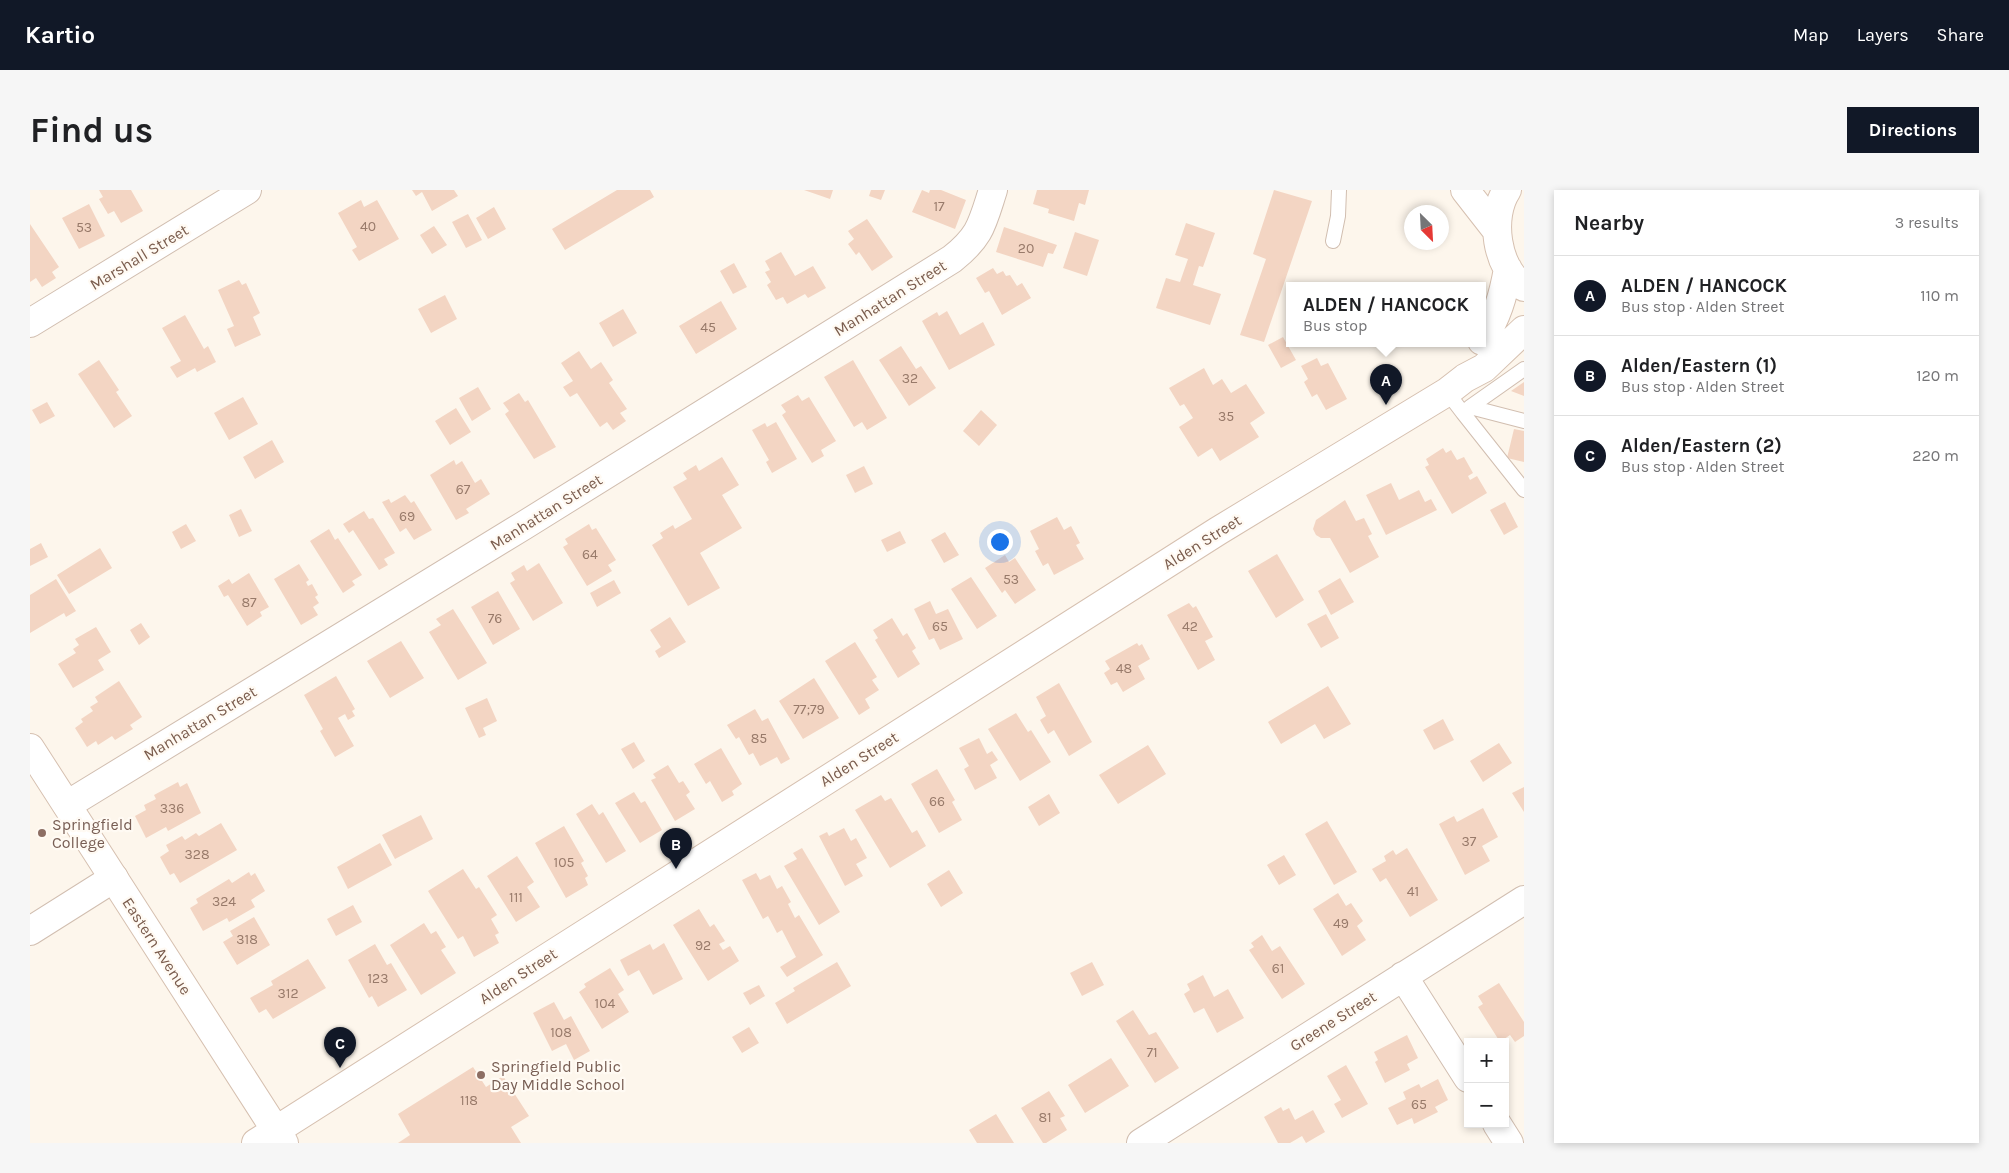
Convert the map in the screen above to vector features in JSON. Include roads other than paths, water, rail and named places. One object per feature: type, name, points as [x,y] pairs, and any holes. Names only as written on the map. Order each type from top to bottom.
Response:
[{"type":"street","name":"Marshall Street","points":[[30,323],[247,190]]},
{"type":"street","name":"Manhattan Street","points":[[67,805],[515,531],[952,259],[970,244],[980,230],[993,190]]},
{"type":"street","points":[[1465,190],[1497,231]]},
{"type":"street","points":[[1486,334],[1494,322],[1503,298],[1516,278],[1500,249],[1497,231],[1498,210],[1508,190]]},
{"type":"street","name":"Alden Street","points":[[272,1139],[1224,527],[1484,368],[1524,330]]},
{"type":"street","points":[[1456,385],[1468,358],[1477,347]]},
{"type":"street","name":"Eastern Avenue","points":[[30,748],[114,878],[272,1139]]},
{"type":"street","points":[[30,931],[114,878]]},
{"type":"street","name":"Greene Street","points":[[1141,1143],[1524,900]]},
{"type":"street","points":[[1403,976],[1464,1072]]},
{"type":"street","points":[[1500,1128],[1509,1143]]},
{"type":"lane","points":[[1333,241],[1338,216],[1339,190]]},
{"type":"lane","points":[[1467,410],[1524,369]]},
{"type":"lane","points":[[1456,385],[1467,410],[1524,490]]},
{"type":"lane","points":[[1467,410],[1524,421]]},
{"type":"place","name":"ALDEN / HANCOCK","points":[[1386,405]]},
{"type":"place","name":"Springfield College","points":[[42,833]]},
{"type":"place","name":"Alden/Eastern (1)","points":[[676,869]]},
{"type":"place","name":"Alden/Eastern (2)","points":[[340,1068]]},
{"type":"place","name":"Springfield Public Day Middle School","points":[[481,1075]]}]
